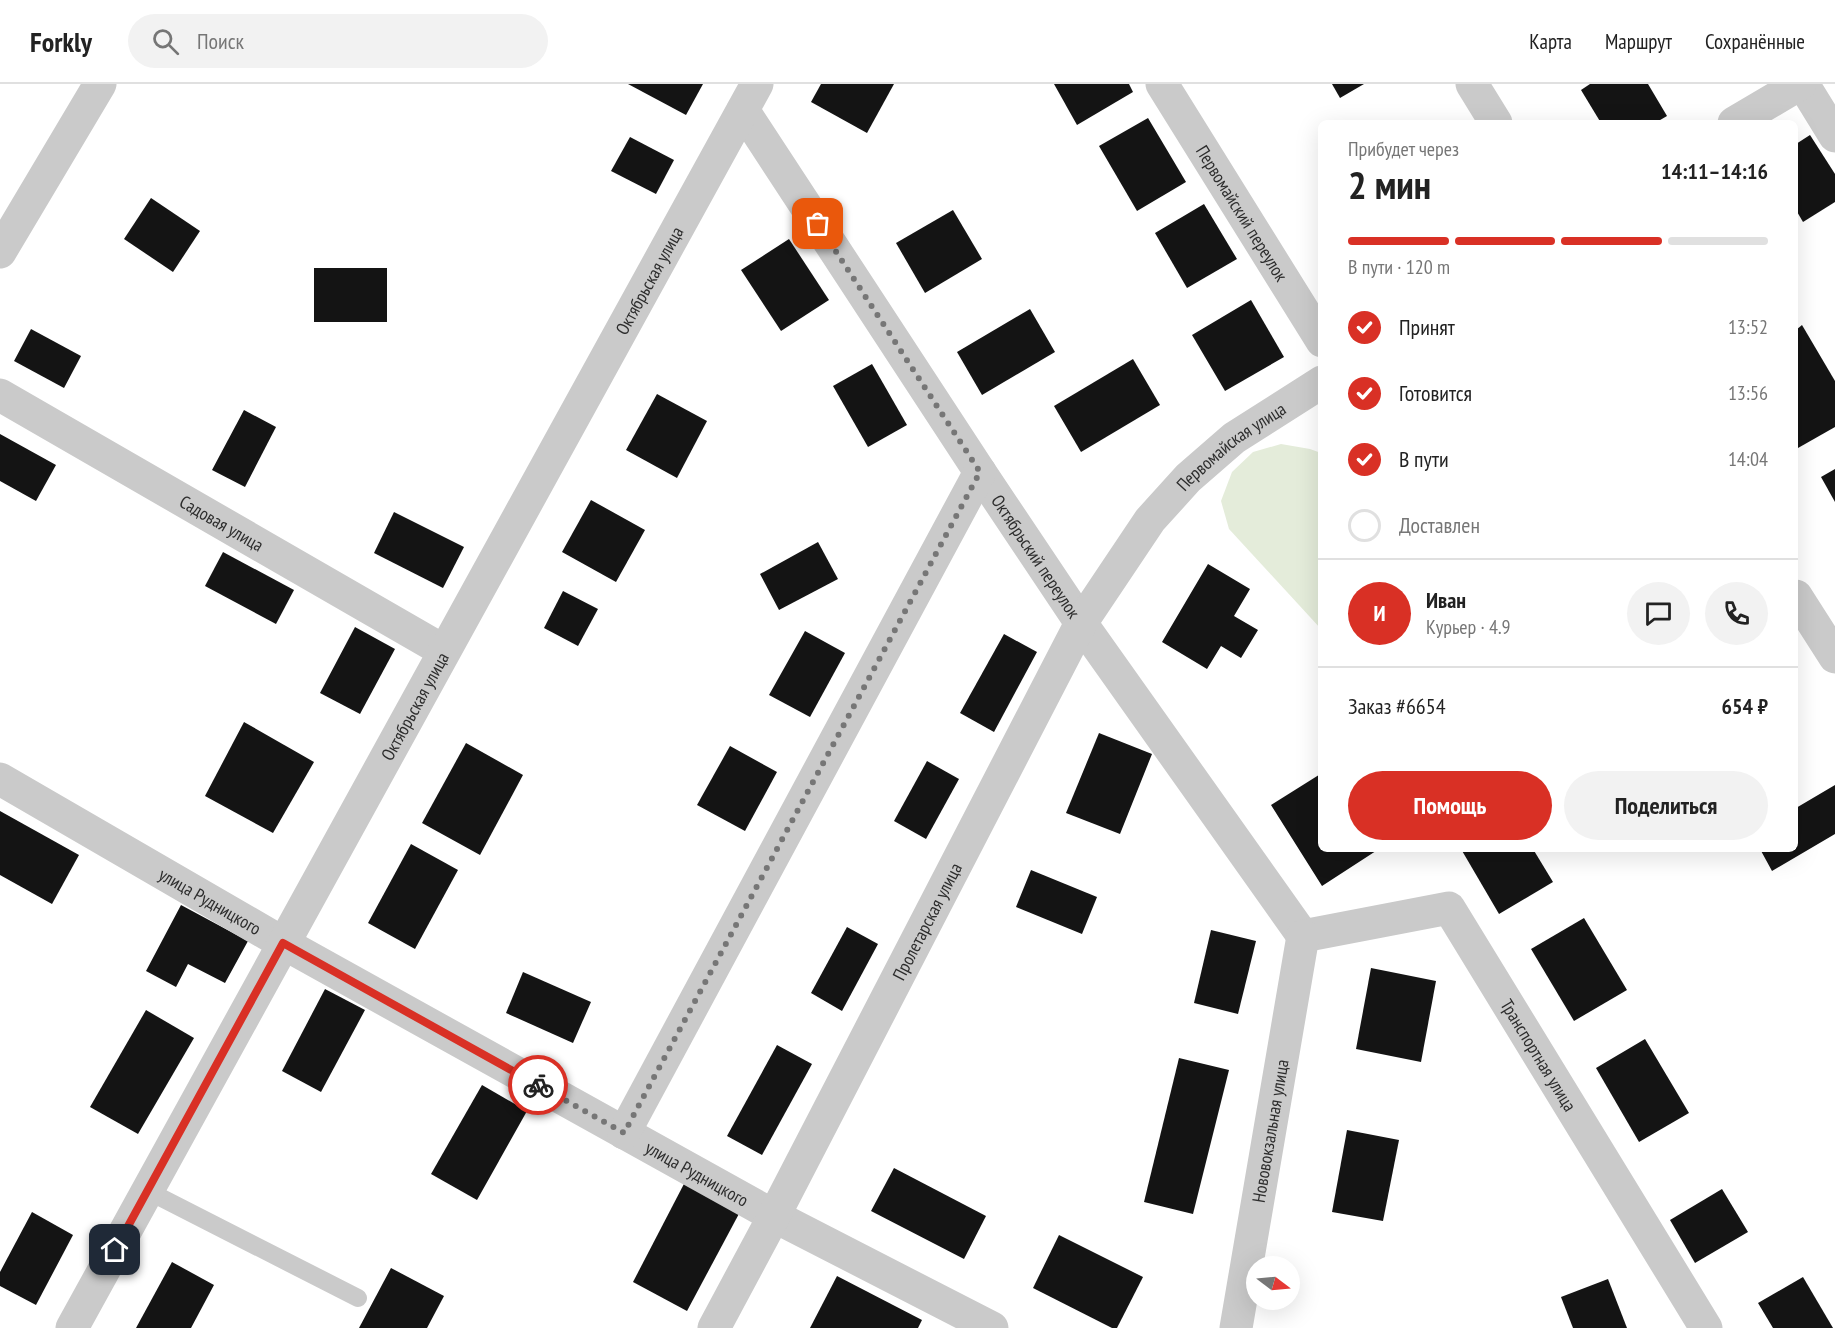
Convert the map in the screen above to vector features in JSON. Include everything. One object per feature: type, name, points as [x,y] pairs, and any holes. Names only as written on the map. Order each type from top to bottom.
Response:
[{"type":"street","points":[[1,246],[100,84]]},
{"type":"street","name":"Первомайский переулок","points":[[1162,84],[1318,335]]},
{"type":"street","points":[[1472,84],[1494,120]]},
{"type":"street","points":[[1739,120],[1801,84],[1835,136]]},
{"type":"street","name":"Октябрьский переулок","points":[[750,97],[980,472],[1081,623],[1303,936]]},
{"type":"street","name":"Октябрьская улица","points":[[72,1328],[750,97]]},
{"type":"street","name":"Первомайская улица","points":[[1150,520],[1188,478],[1234,438],[1318,385]]},
{"type":"street","name":"Садовая улица","points":[[0,394],[444,651]]},
{"type":"street","points":[[624,1133],[980,472]]},
{"type":"street","name":"Пролетарская улица","points":[[714,1328],[1081,623],[1150,520]]},
{"type":"street","points":[[1798,599],[1835,657]]},
{"type":"street","name":"улица Рудницкого","points":[[0,779],[283,943],[624,1133],[774,1216],[992,1328]]},
{"type":"street","name":"Транспортная улица","points":[[1303,936],[1449,908],[1706,1328]]},
{"type":"street","name":"Нововокзальная улица","points":[[1236,1328],[1303,936]]},
{"type":"lane","points":[[148,1191],[358,1298]]},
{"type":"green space","points":[[1281,444],[1318,452],[1318,626],[1229,529],[1221,501],[1232,472],[1253,452]]},
{"type":"building","points":[[628,84],[703,84],[686,115]]},
{"type":"building","points":[[821,84],[894,84],[867,133],[811,102]]},
{"type":"building","points":[[1054,84],[1129,84],[1133,92],[1077,125]]},
{"type":"building","points":[[1332,84],[1364,84],[1340,98]]},
{"type":"building","points":[[1590,84],[1648,84],[1667,116],[1660,120],[1599,120],[1581,90]]},
{"type":"building","points":[[1148,118],[1186,182],[1137,211],[1099,146]]},
{"type":"building","points":[[1810,135],[1835,174],[1835,202],[1803,222],[1798,213],[1798,143]]},
{"type":"building","points":[[630,137],[674,160],[656,194],[611,171]]},
{"type":"building","points":[[151,198],[200,231],[173,272],[124,239]]},
{"type":"building","points":[[1204,204],[1237,259],[1187,288],[1155,233]]},
{"type":"building","points":[[953,210],[982,259],[925,293],[896,243]]},
{"type":"building","points":[[789,239],[829,300],[781,331],[741,270]]},
{"type":"building","points":[[314,268],[387,268],[387,322],[314,322]]},
{"type":"building","points":[[1251,300],[1284,357],[1225,391],[1192,335]]},
{"type":"building","points":[[1030,309],[1055,352],[982,395],[957,352]]},
{"type":"building","points":[[1802,325],[1835,381],[1835,427],[1798,448],[1798,328]]},
{"type":"building","points":[[31,329],[81,356],[64,388],[14,361]]},
{"type":"building","points":[[1133,359],[1160,405],[1081,452],[1054,406]]},
{"type":"building","points":[[872,364],[907,425],[868,447],[833,386]]},
{"type":"building","points":[[657,394],[707,421],[677,478],[626,450]]},
{"type":"building","points":[[244,410],[276,427],[245,487],[212,470]]},
{"type":"building","points":[[0,434],[56,465],[36,501],[0,481]]},
{"type":"building","points":[[1835,469],[1835,502],[1821,477]]},
{"type":"building","points":[[591,500],[645,530],[616,582],[562,552]]},
{"type":"building","points":[[394,512],[464,547],[443,588],[374,553]]},
{"type":"building","points":[[818,542],[838,579],[779,610],[760,574]]},
{"type":"building","points":[[223,552],[294,590],[276,624],[205,586]]},
{"type":"building","points":[[1208,564],[1250,589],[1234,616],[1258,630],[1241,658],[1221,646],[1207,669],[1162,642]]},
{"type":"building","points":[[563,591],[598,609],[578,646],[544,628]]},
{"type":"building","points":[[355,627],[395,649],[360,714],[320,693]]},
{"type":"building","points":[[805,631],[845,653],[810,717],[769,695]]},
{"type":"building","points":[[1004,634],[1037,652],[994,732],[960,713]]},
{"type":"building","points":[[244,722],[314,762],[273,833],[205,796]]},
{"type":"building","points":[[1099,733],[1152,754],[1120,834],[1066,813]]},
{"type":"building","points":[[466,743],[523,775],[480,855],[422,823]]},
{"type":"building","points":[[730,746],[777,772],[745,831],[697,805]]},
{"type":"building","points":[[927,761],[959,779],[926,839],[894,821]]},
{"type":"building","points":[[1318,776],[1318,852],[1374,852],[1322,886],[1271,805]]},
{"type":"building","points":[[1835,785],[1835,834],[1772,871],[1762,852],[1798,852],[1798,807]]},
{"type":"building","points":[[0,811],[79,855],[52,904],[0,875]]},
{"type":"building","points":[[411,844],[458,870],[415,949],[368,923]]},
{"type":"building","points":[[1463,852],[1535,852],[1553,882],[1499,914]]},
{"type":"building","points":[[1031,870],[1097,897],[1082,934],[1016,907]]},
{"type":"building","points":[[181,905],[248,941],[225,983],[188,964],[176,987],[146,971]]},
{"type":"building","points":[[1584,918],[1627,990],[1574,1021],[1531,949]]},
{"type":"building","points":[[847,927],[878,944],[842,1011],[811,993]]},
{"type":"building","points":[[1211,930],[1256,941],[1238,1014],[1194,1003]]},
{"type":"building","points":[[1371,968],[1436,981],[1421,1062],[1356,1049]]},
{"type":"building","points":[[523,972],[591,1002],[573,1043],[506,1013]]},
{"type":"building","points":[[325,989],[365,1010],[321,1092],[282,1071]]},
{"type":"building","points":[[146,1010],[194,1038],[138,1134],[90,1107]]},
{"type":"building","points":[[1645,1039],[1689,1113],[1639,1142],[1596,1068]]},
{"type":"building","points":[[777,1045],[812,1064],[762,1155],[727,1136]]},
{"type":"building","points":[[1179,1058],[1229,1070],[1193,1214],[1144,1202]]},
{"type":"building","points":[[482,1085],[527,1111],[477,1200],[431,1174]]},
{"type":"building","points":[[1347,1130],[1399,1140],[1383,1221],[1332,1212]]},
{"type":"building","points":[[894,1168],[986,1216],[964,1259],[871,1211]]},
{"type":"building","points":[[686,1180],[741,1210],[687,1311],[633,1282]]},
{"type":"building","points":[[1722,1189],[1748,1232],[1695,1263],[1670,1220]]},
{"type":"building","points":[[32,1212],[73,1235],[36,1305],[0,1286],[0,1272]]},
{"type":"building","points":[[1059,1235],[1143,1277],[1117,1328],[1112,1328],[1033,1288]]},
{"type":"building","points":[[172,1262],[214,1285],[191,1328],[136,1328]]},
{"type":"building","points":[[391,1268],[444,1296],[427,1328],[359,1328]]},
{"type":"building","points":[[837,1276],[922,1320],[918,1328],[810,1328]]},
{"type":"building","points":[[1803,1277],[1833,1328],[1773,1328],[1758,1303]]},
{"type":"building","points":[[1608,1279],[1627,1328],[1573,1328],[1561,1297]]},
{"type":"way so far","points":[[538,1085],[624,1133],[980,472],[818,224]]},
{"type":"route","points":[[115,1250],[283,943],[538,1085]]}]
